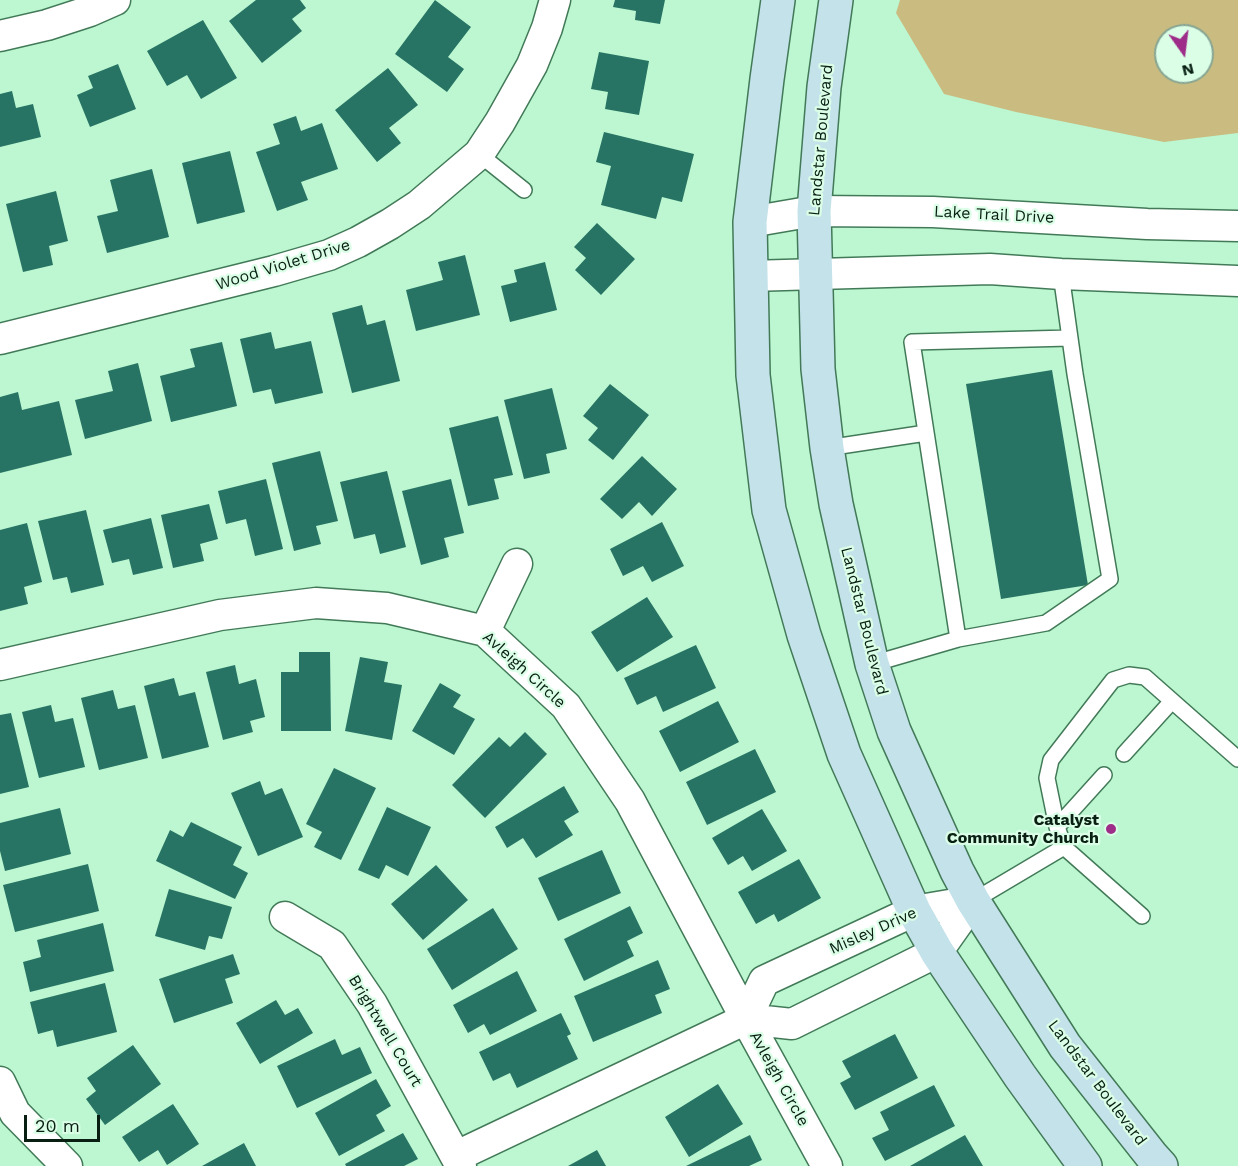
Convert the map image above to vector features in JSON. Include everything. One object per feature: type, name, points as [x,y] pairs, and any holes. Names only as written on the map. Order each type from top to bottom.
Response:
[{"type":"main road","points":[[778,0],[766,79],[750,222],[753,375],[769,510],[804,635],[844,754],[914,911],[937,952],[1020,1076],[1085,1166]]},
{"type":"main road","name":"Landstar Boulevard","points":[[836,0],[824,87],[814,211],[818,369],[827,448],[841,527],[872,664],[894,731],[957,871],[973,901],[1065,1046],[1161,1166]]},
{"type":"street","points":[[0,36],[47,25],[115,0]]},
{"type":"street","name":"Wood Violet Drive","points":[[0,339],[274,271],[328,255],[358,242],[419,205],[479,154],[532,65],[555,0]]},
{"type":"street","name":"Lake Trail Drive","points":[[750,222],[814,211],[933,212],[1147,224],[1238,226]]},
{"type":"street","points":[[750,276],[990,269],[1238,281]]},
{"type":"street","points":[[485,631],[517,564]]},
{"type":"street","name":"Avleigh Circle","points":[[0,665],[220,615],[316,603],[387,608],[485,631],[566,706],[630,801],[826,1166]]},
{"type":"street","points":[[459,1161],[746,1019],[792,1024],[937,952],[973,901]]},
{"type":"street","name":"Misley Drive","points":[[746,1019],[764,981],[914,911],[973,901]]},
{"type":"street","name":"Brightwell Court","points":[[285,917],[332,945],[372,1004],[459,1161]]},
{"type":"street","points":[[0,1082],[15,1113],[68,1166]]},
{"type":"lane","points":[[479,154],[524,190]]},
{"type":"lane","points":[[872,664],[958,639],[1046,623],[1110,579],[1075,374],[1061,274]]},
{"type":"lane","points":[[958,639],[912,342],[1070,338]]},
{"type":"lane","points":[[827,448],[926,433]]},
{"type":"lane","points":[[1142,916],[1064,847],[1057,827],[1047,778],[1051,760],[1113,681],[1129,675],[1145,677],[1238,759]]},
{"type":"lane","points":[[1124,754],[1172,701]]},
{"type":"lane","points":[[1057,827],[1104,776]]},
{"type":"lane","points":[[973,901],[1064,847]]},
{"type":"shaded area","points":[[900,0],[1238,0],[1238,133],[1164,142],[1016,112],[944,94],[896,13]]},
{"type":"building","points":[[256,0],[300,0],[306,8],[292,19],[302,31],[262,63],[229,21]]},
{"type":"building","points":[[435,0],[471,27],[448,57],[464,69],[447,92],[395,54]]},
{"type":"building","points":[[615,0],[665,0],[660,24],[635,20],[636,11],[613,7]]},
{"type":"building","points":[[203,20],[237,78],[201,99],[187,75],[167,86],[147,51]]},
{"type":"building","points":[[599,52],[649,61],[639,115],[605,109],[608,92],[591,89]]},
{"type":"building","points":[[118,64],[136,109],[90,127],[77,95],[93,88],[88,76]]},
{"type":"building","points":[[388,68],[418,105],[389,128],[401,143],[377,162],[335,110]]},
{"type":"building","points":[[12,91],[16,108],[33,104],[41,137],[0,147],[0,94]]},
{"type":"building","points":[[296,116],[301,131],[322,123],[338,169],[301,182],[308,200],[277,211],[256,152],[280,144],[273,124]]},
{"type":"building","points":[[604,132],[694,154],[682,202],[662,197],[656,219],[601,205],[611,166],[596,162]]},
{"type":"building","points":[[230,151],[245,212],[197,224],[182,163]]},
{"type":"building","points":[[152,169],[169,237],[107,253],[97,216],[118,211],[110,180]]},
{"type":"building","points":[[56,191],[68,241],[49,246],[53,265],[23,272],[6,204]]},
{"type":"building","points":[[597,223],[635,259],[601,295],[575,270],[586,258],[574,247]]},
{"type":"building","points":[[465,255],[480,315],[416,331],[406,290],[443,280],[438,262]]},
{"type":"building","points":[[545,262],[557,310],[510,322],[501,286],[517,282],[514,270]]},
{"type":"building","points":[[362,305],[367,325],[385,320],[400,381],[352,393],[332,313]]},
{"type":"building","points":[[271,332],[275,349],[311,341],[323,393],[275,404],[271,389],[253,393],[240,339]]},
{"type":"building","points":[[222,342],[237,406],[171,422],[160,376],[195,367],[190,349]]},
{"type":"building","points":[[138,363],[152,421],[85,439],[75,400],[113,391],[108,371]]},
{"type":"building","points":[[1052,370],[1088,585],[1001,599],[966,384]]},
{"type":"building","points":[[610,384],[649,415],[613,460],[588,440],[598,428],[583,416]]},
{"type":"building","points":[[552,388],[567,449],[546,454],[550,473],[524,479],[504,400]]},
{"type":"building","points":[[18,392],[22,410],[59,401],[72,455],[0,473],[0,397]]},
{"type":"building","points":[[498,416],[513,475],[494,479],[499,499],[468,506],[449,428]]},
{"type":"building","points":[[320,451],[338,521],[316,526],[321,544],[294,551],[272,463]]},
{"type":"building","points":[[642,456],[677,489],[652,516],[639,502],[622,519],[600,499]]},
{"type":"building","points":[[387,471],[406,547],[380,554],[375,534],[354,539],[340,482]]},
{"type":"building","points":[[266,479],[283,549],[255,556],[246,519],[226,524],[218,491]]},
{"type":"building","points":[[451,479],[464,533],[444,538],[449,557],[421,565],[402,491]]},
{"type":"building","points":[[209,504],[218,539],[200,544],[204,561],[173,568],[161,515]]},
{"type":"building","points":[[86,510],[104,585],[71,593],[67,577],[53,580],[38,521]]},
{"type":"building","points":[[151,518],[163,568],[133,575],[129,559],[112,563],[103,530]]},
{"type":"building","points":[[662,522],[684,566],[652,582],[643,566],[623,576],[610,549]]},
{"type":"building","points":[[27,523],[42,582],[24,587],[28,604],[0,611],[0,530]]},
{"type":"building","points":[[647,597],[673,637],[617,672],[591,632]]},
{"type":"building","points":[[696,645],[716,688],[663,712],[656,696],[637,705],[624,678]]},
{"type":"building","points":[[299,652],[330,652],[331,731],[281,731],[281,672],[299,672]]},
{"type":"building","points":[[360,657],[388,662],[384,682],[402,685],[392,740],[345,731]]},
{"type":"building","points":[[235,665],[239,684],[256,679],[265,717],[250,721],[253,732],[223,740],[206,672]]},
{"type":"building","points":[[174,678],[179,696],[195,692],[209,747],[162,759],[144,686]]},
{"type":"building","points":[[440,683],[461,695],[453,707],[475,719],[454,755],[412,731]]},
{"type":"building","points":[[113,690],[118,709],[135,705],[148,758],[99,770],[81,698]]},
{"type":"building","points":[[718,701],[739,742],[680,772],[659,731]]},
{"type":"building","points":[[51,705],[55,722],[73,718],[85,767],[39,778],[22,712]]},
{"type":"building","points":[[11,713],[29,787],[0,794],[0,715]]},
{"type":"building","points":[[525,732],[547,754],[485,818],[452,785],[499,737],[510,747]]},
{"type":"building","points":[[755,749],[776,792],[707,825],[686,782]]},
{"type":"building","points":[[334,768],[376,788],[341,860],[314,847],[322,832],[306,824]]},
{"type":"building","points":[[260,781],[265,795],[282,788],[303,837],[258,856],[231,793]]},
{"type":"building","points":[[564,786],[579,812],[564,821],[573,835],[536,858],[523,838],[507,848],[495,827]]},
{"type":"building","points":[[387,807],[431,827],[408,876],[386,865],[379,879],[358,870]]},
{"type":"building","points":[[60,808],[71,854],[5,871],[0,851],[0,823]]},
{"type":"building","points":[[762,809],[787,851],[752,871],[743,856],[728,865],[712,838]]},
{"type":"building","points":[[191,822],[242,847],[233,865],[248,873],[235,899],[156,861],[170,830],[183,837]]},
{"type":"building","points":[[602,850],[621,893],[558,921],[538,878]]},
{"type":"building","points":[[799,859],[821,898],[778,922],[774,914],[756,924],[738,892]]},
{"type":"building","points":[[88,864],[99,911],[15,932],[3,885]]},
{"type":"building","points":[[436,865],[468,900],[423,940],[391,904]]},
{"type":"building","points":[[169,889],[232,907],[222,939],[209,936],[205,950],[155,936]]},
{"type":"building","points":[[630,906],[643,933],[627,941],[634,956],[584,981],[564,939]]},
{"type":"building","points":[[493,908],[518,949],[452,990],[427,949]]},
{"type":"building","points":[[103,923],[114,971],[30,992],[23,962],[41,957],[37,940]]},
{"type":"building","points":[[233,954],[240,974],[225,979],[233,1003],[174,1023],[159,979]]},
{"type":"building","points":[[658,960],[670,989],[655,995],[662,1013],[593,1042],[574,996]]},
{"type":"building","points":[[517,971],[537,1011],[490,1035],[484,1024],[468,1033],[453,1005]]},
{"type":"building","points":[[105,983],[117,1032],[57,1047],[53,1030],[38,1034],[30,1002]]},
{"type":"building","points":[[276,1000],[285,1015],[298,1008],[313,1033],[260,1064],[236,1023]]},
{"type":"building","points":[[561,1013],[571,1034],[567,1036],[578,1059],[517,1088],[510,1073],[493,1081],[479,1052]]},
{"type":"building","points":[[895,1034],[918,1078],[855,1110],[840,1083],[851,1077],[842,1061]]},
{"type":"building","points":[[335,1039],[342,1055],[360,1047],[372,1073],[297,1108],[277,1066]]},
{"type":"building","points":[[133,1045],[161,1084],[105,1125],[86,1099],[96,1091],[87,1078]]},
{"type":"building","points":[[376,1079],[391,1106],[376,1115],[385,1131],[339,1156],[315,1113]]},
{"type":"building","points":[[718,1084],[743,1124],[689,1157],[665,1117]]},
{"type":"building","points":[[934,1085],[955,1126],[885,1161],[872,1138],[889,1130],[880,1112]]},
{"type":"building","points":[[173,1104],[199,1144],[167,1165],[158,1150],[139,1162],[122,1137]]},
{"type":"building","points":[[403,1133],[418,1159],[404,1166],[346,1166],[345,1164]]},
{"type":"building","points":[[750,1135],[762,1160],[749,1166],[686,1166]]},
{"type":"building","points":[[965,1135],[983,1166],[910,1166]]},
{"type":"building","points":[[244,1143],[256,1166],[202,1166]]},
{"type":"building","points":[[597,1150],[606,1166],[568,1166]]},
{"type":"place","name":"Catalyst Community Church","points":[[1111,829]]}]
